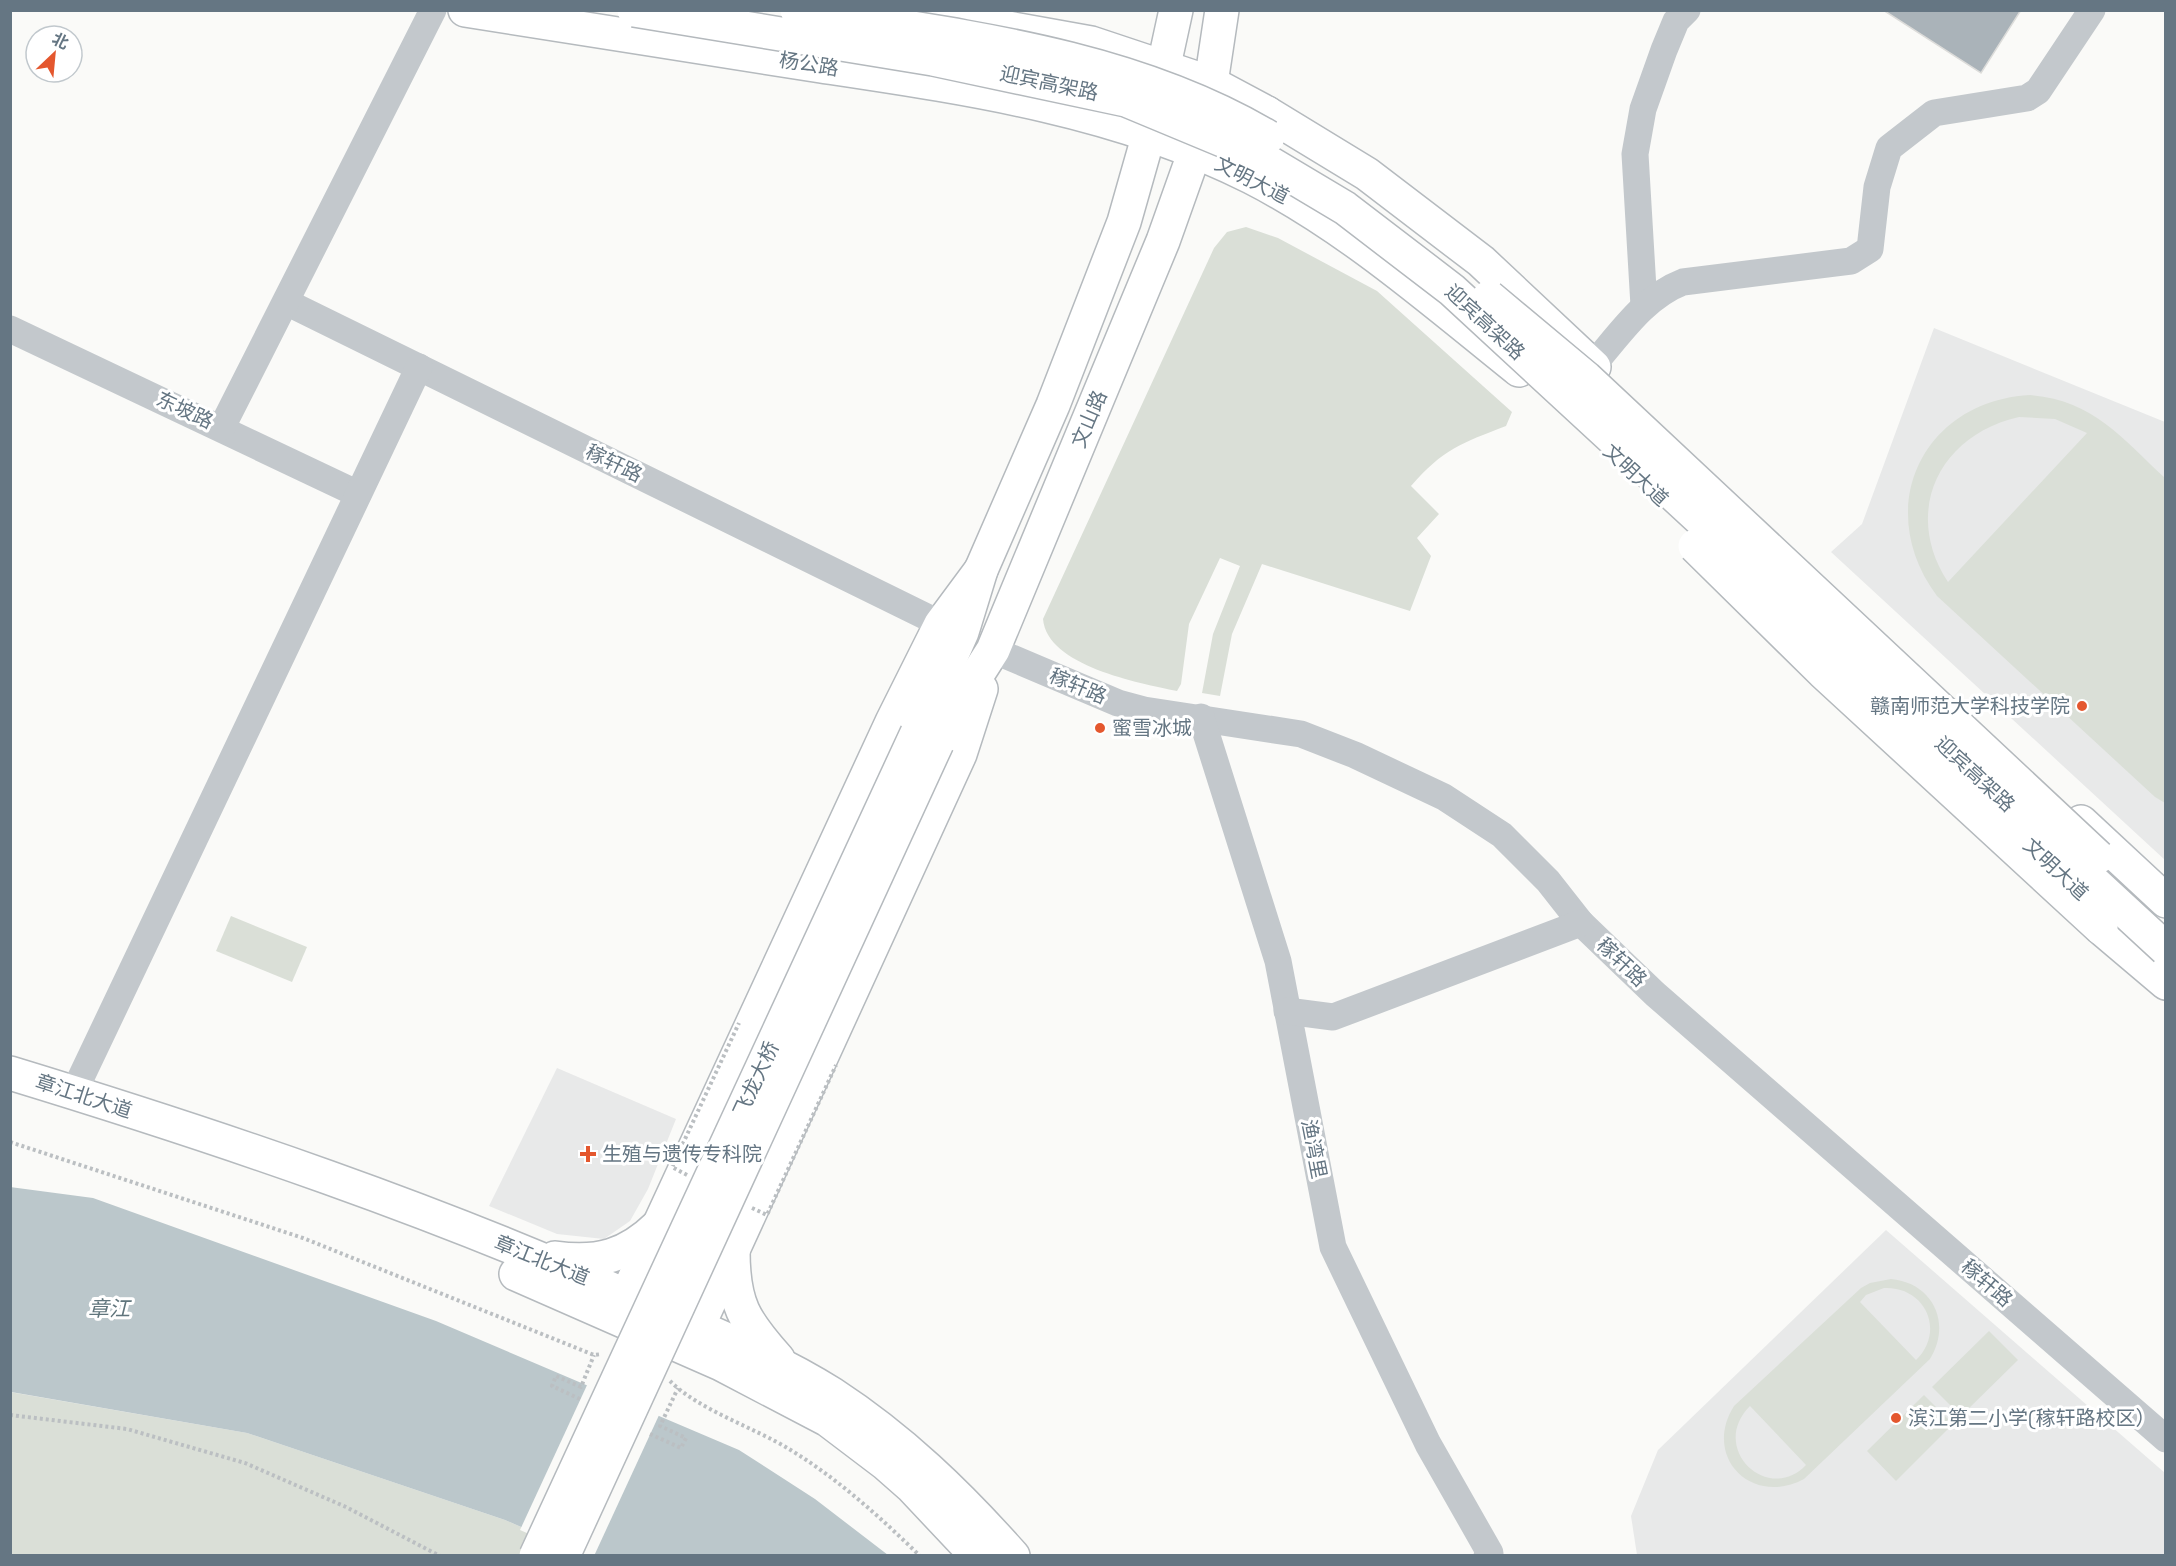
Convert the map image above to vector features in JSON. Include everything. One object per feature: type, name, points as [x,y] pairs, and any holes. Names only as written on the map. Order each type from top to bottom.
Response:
[{"type":"main road","name":"杨公路","points":[[465,10],[925,82],[1043,103],[1149,134]]},
{"type":"main road","name":"迎宾高架路","points":[[634,10],[933,58],[1126,100],[1251,152],[1345,208],[1452,290],[2166,949]]},
{"type":"main road","name":"迎宾高架路","points":[[797,10],[1056,54],[1131,77],[1173,92],[1262,133],[1358,189],[1586,378],[2166,919]]},
{"type":"main road","points":[[908,10],[1091,43],[1165,66],[1211,83],[1267,113],[1367,174],[1473,255],[2166,901]]},
{"type":"main road","points":[[1149,134],[1176,10]]},
{"type":"main road","points":[[1211,83],[1222,10]]},
{"type":"main road","name":"文山路","points":[[927,738],[949,719],[993,650],[1163,241],[1195,151],[1211,83]]},
{"type":"main road","name":"文明大道","points":[[1149,134],[1195,151],[1288,197],[1335,228],[1443,309],[1558,402],[2166,971]]},
{"type":"main road","name":"文山路","points":[[927,738],[981,570],[1053,405],[1124,222],[1149,134]]},
{"type":"main road","points":[[1452,290],[1556,410],[1824,672],[2101,928],[2166,983]]},
{"type":"main road","points":[[621,1306],[892,722],[941,624],[981,570]]},
{"type":"main road","points":[[693,1338],[960,753],[993,650]]},
{"type":"main road","name":"飞龙大桥","points":[[536,1556],[927,738]]},
{"type":"main road","name":"飞龙大桥","points":[[563,1556],[927,738]]},
{"type":"main road","name":"章江北大道","points":[[10,1073],[286,1161],[529,1255],[621,1306]]},
{"type":"main road","name":"章江北大道","points":[[10,1096],[279,1180],[455,1248],[621,1306],[693,1338],[790,1372],[829,1392],[904,1447],[968,1505],[1013,1556]]},
{"type":"main road","points":[[529,1255],[591,1261],[604,1258],[640,1243],[659,1224]]},
{"type":"main road","points":[[733,1249],[733,1274],[743,1315],[750,1329],[790,1372]]},
{"type":"main road","name":"章江北大道","points":[[693,1338],[773,1390],[828,1420],[858,1442],[911,1486],[977,1556]]},
{"type":"street","points":[[222,428],[434,10]]},
{"type":"street","points":[[1644,306],[1635,154],[1643,109],[1664,50],[1676,21],[1687,10]]},
{"type":"street","points":[[1593,365],[1644,306],[1664,289],[1683,282],[1851,261],[1870,249],[1876,187],[1889,148],[1934,113],[2027,98],[2038,91],[2092,10]]},
{"type":"street","name":"稼轩路","points":[[286,302],[941,624]]},
{"type":"street","name":"东坡路","points":[[10,329],[358,494]]},
{"type":"street","points":[[74,1092],[419,367]]},
{"type":"street","name":"稼轩路","points":[[993,650],[1118,703],[1301,734],[1355,755],[1444,797],[1502,835],[1548,881],[1581,923],[1655,994],[2166,1439]]},
{"type":"street","name":"渔湾里","points":[[1201,717],[1278,961],[1333,1247],[1428,1444],[1490,1553],[1487,1556]]},
{"type":"street","points":[[1287,1011],[1333,1017],[1581,923]]},
{"type":"path","points":[[10,1142],[303,1238],[594,1355],[606,1354]]},
{"type":"path","points":[[580,1399],[552,1386],[556,1376],[581,1387],[594,1355]]},
{"type":"path","points":[[662,1372],[678,1388],[752,1427],[825,1473],[891,1527],[920,1556]]},
{"type":"path","points":[[650,1434],[681,1448],[686,1438],[660,1426],[678,1388]]},
{"type":"path","points":[[10,1416],[127,1429],[245,1463],[346,1507],[440,1556]]},
{"type":"shaded area","points":[[1246,227],[1278,238],[1377,291],[1512,412],[1506,426],[1454,448],[1433,463],[1411,486],[1439,514],[1417,538],[1431,556],[1410,611],[1262,564],[1232,634],[1220,696],[1202,693],[1213,634],[1240,566],[1220,558],[1189,624],[1181,684],[1177,691],[1119,677],[1077,660],[1060,649],[1048,635],[1043,619],[1214,248],[1227,232]]},
{"type":"shaded area","name":"赣南师范大学科技学院","points":[[1934,328],[2165,422],[2165,860],[1831,552],[1862,524]]},
{"type":"shaded area","points":[[2030,395],[2072,404],[2105,423],[2165,478],[2165,803],[2155,797],[1937,596],[1918,563],[1909,529],[1909,496],[1919,465],[1936,438],[1961,417],[1992,402]],"holes":[[[2019,417],[2055,419],[2087,433],[1948,582],[1935,556],[1928,529],[1929,504],[1936,480],[1949,459],[1968,441],[1991,426]]]},
{"type":"shaded area","points":[[231,916],[307,947],[292,982],[216,951]]},
{"type":"shaded area","name":"生殖与遗传专科院","points":[[557,1068],[676,1119],[648,1189],[630,1221],[604,1239],[557,1234],[489,1206]]},
{"type":"shaded area","name":"滨江第二小学(稼轩路校区）","points":[[1886,1230],[2165,1473],[2164,1555],[1637,1555],[1631,1516],[1658,1450]]},
{"type":"shaded area","points":[[1891,1279],[1906,1282],[1918,1288],[1928,1297],[1938,1319],[1939,1332],[1930,1359],[1804,1479],[1785,1486],[1767,1487],[1751,1482],[1738,1472],[1728,1459],[1724,1443],[1726,1425],[1734,1406],[1861,1288],[1870,1283]],"holes":[[[1884,1288],[1898,1289],[1911,1294],[1927,1312],[1930,1324],[1929,1336],[1925,1348],[1916,1360],[1860,1302],[1866,1295]],[[1750,1406],[1806,1465],[1791,1476],[1775,1479],[1761,1475],[1748,1466],[1739,1454],[1736,1439],[1739,1422]]]},
{"type":"shaded area","points":[[1989,1331],[2018,1360],[1961,1416],[1932,1387]]},
{"type":"shaded area","points":[[10,1392],[247,1433],[505,1520],[586,1555],[11,1555]]},
{"type":"shaded area","points":[[1924,1395],[1953,1424],[1896,1481],[1867,1451]]},
{"type":"water","name":"章江","points":[[10,1187],[93,1198],[436,1321],[739,1450],[815,1499],[888,1555],[586,1555],[505,1520],[247,1433],[11,1392]]},
{"type":"pier","points":[[588,1383],[660,1413],[594,1556],[579,1556],[520,1530]]},
{"type":"building","points":[[1883,10],[2021,10],[1981,73]]},
{"type":"place","name":"赣南师范大学科技学院","points":[[2082,706]]},
{"type":"place","name":"蜜雪冰城","points":[[1100,728]]},
{"type":"place","name":"生殖与遗传专科院","points":[[588,1154]]},
{"type":"place","name":"滨江第二小学(稼轩路校区）","points":[[1896,1418]]}]
